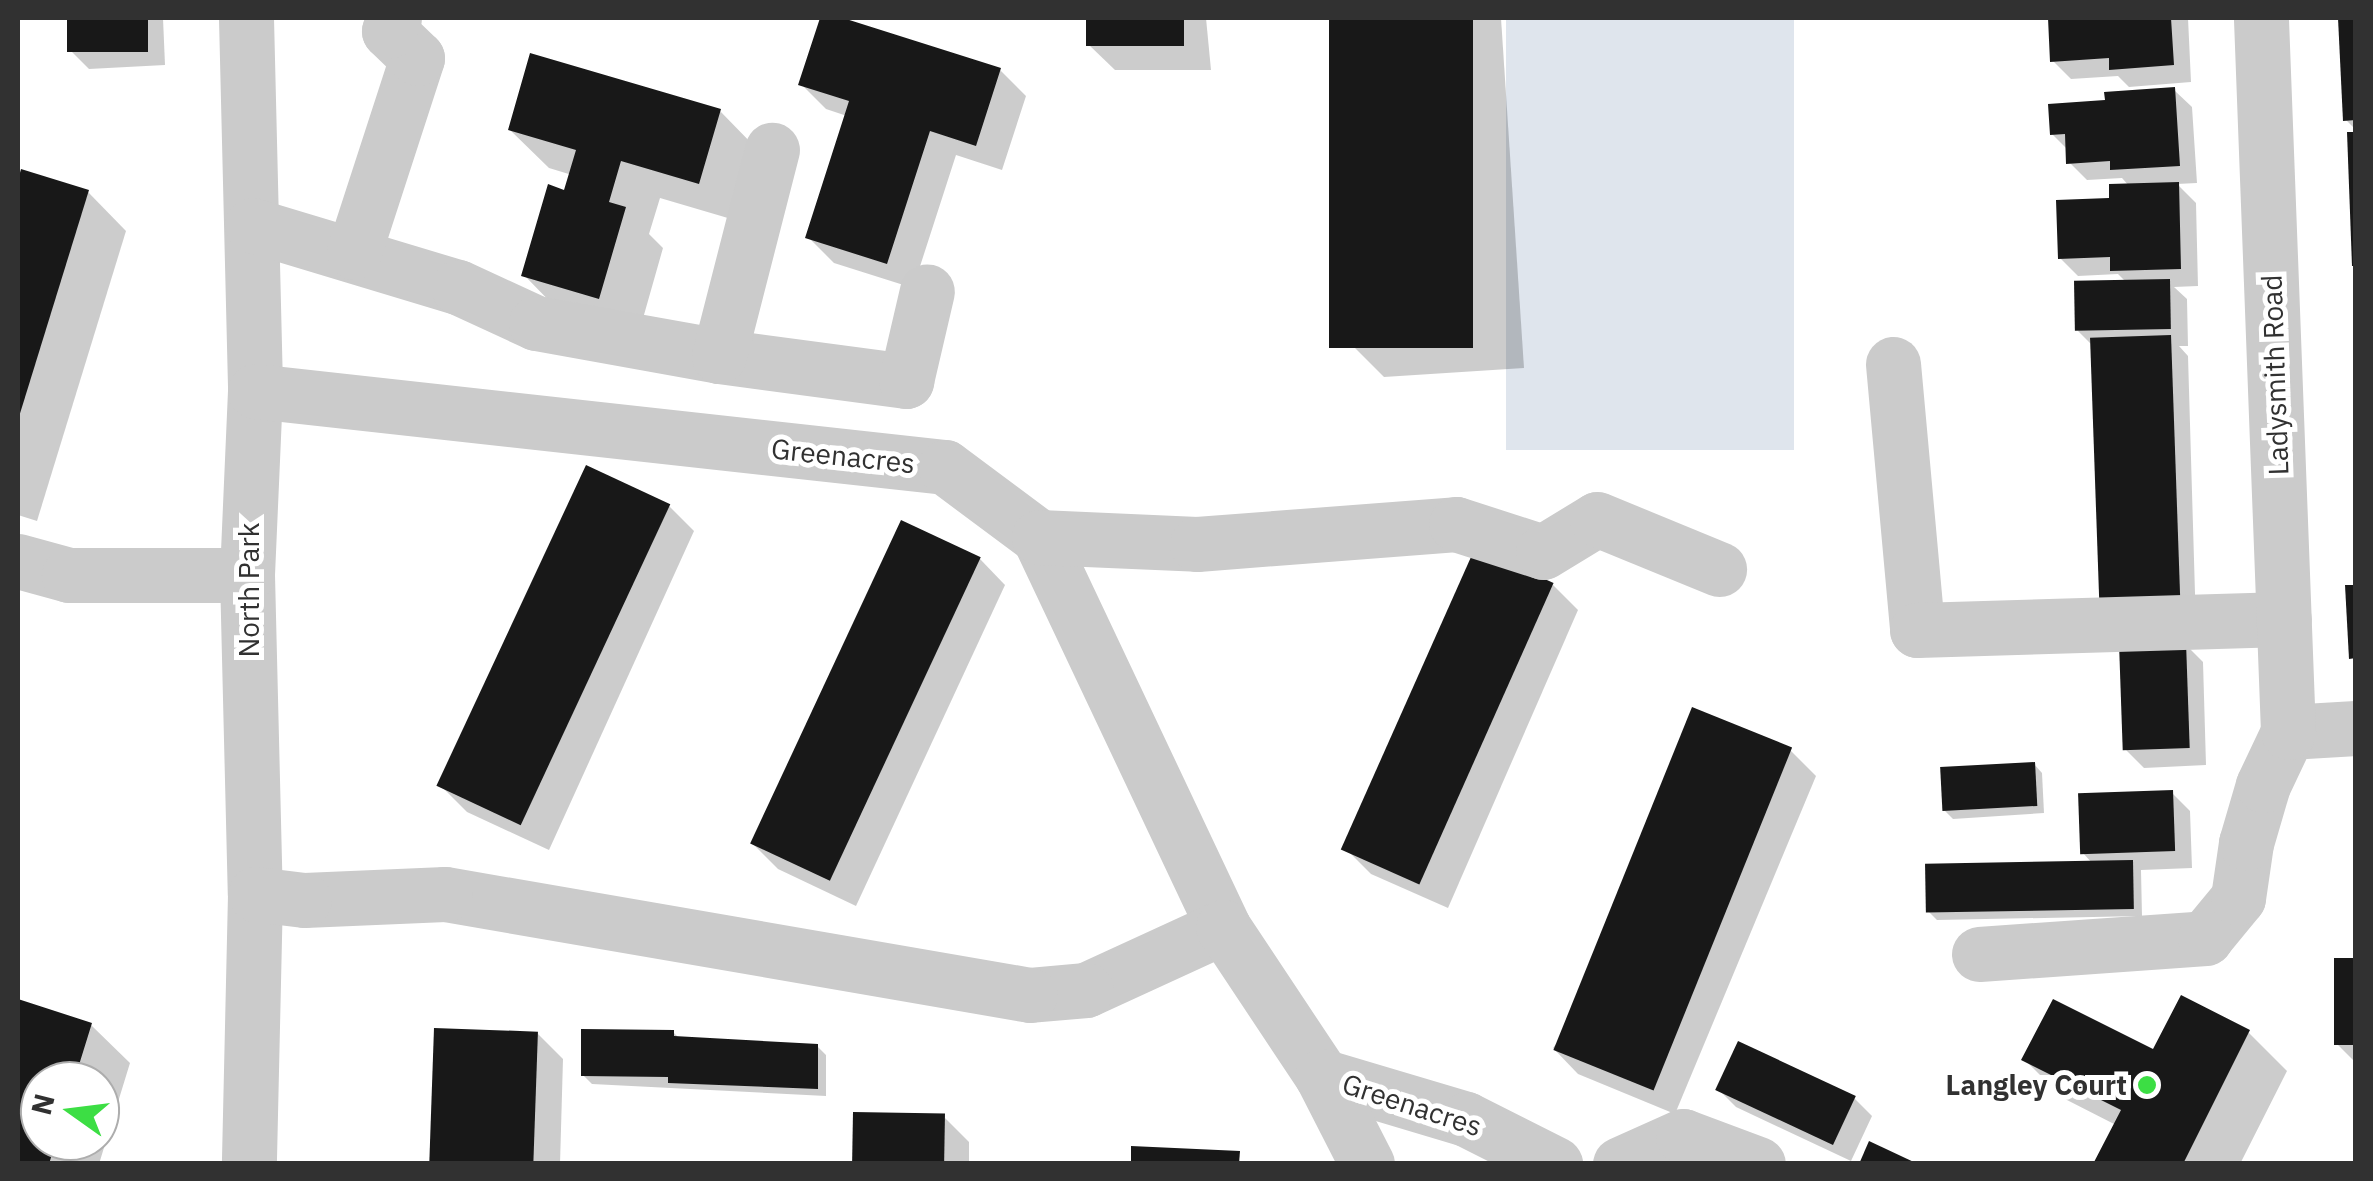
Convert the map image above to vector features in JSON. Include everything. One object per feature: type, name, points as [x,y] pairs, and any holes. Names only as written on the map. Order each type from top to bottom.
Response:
[{"type":"street","name":"North Park","points":[[246,18],[255,391],[247,574],[255,894],[249,1164]]},
{"type":"street","points":[[354,252],[417,58],[390,30],[394,18]]},
{"type":"street","name":"Ladysmith Road","points":[[2261,18],[2288,732]]},
{"type":"street","points":[[719,356],[772,150]]},
{"type":"street","points":[[252,225],[354,252],[458,287],[536,324],[719,356],[906,381],[926,292]]},
{"type":"street","points":[[1893,364],[1918,630],[2284,618]]},
{"type":"street","name":"Greenacres","points":[[255,391],[945,467],[1039,536],[1223,927],[1322,1076],[1367,1164]]},
{"type":"street","points":[[1039,536],[1198,544],[1456,524],[1543,552],[1597,520],[1719,569]]},
{"type":"street","points":[[18,561],[70,575],[247,574]]},
{"type":"street","points":[[1979,954],[2205,938],[2238,898],[2246,844],[2259,800],[2288,732],[2356,728]]},
{"type":"street","points":[[255,894],[304,900],[445,894],[1030,995],[1086,990],[1223,927]]},
{"type":"street","name":"Greenacres","points":[[1322,1076],[1466,1119],[1555,1164]]},
{"type":"street","points":[[1620,1164],[1682,1136],[1758,1164]]},
{"type":"shaded area","points":[[1506,18],[1794,18],[1794,450],[1506,450]]},
{"type":"building","points":[[67,18],[148,18],[148,52],[67,52]]},
{"type":"building","points":[[820,18],[843,18],[1001,68],[976,146],[930,131],[887,264],[805,238],[849,101],[798,85]]},
{"type":"building","points":[[1086,18],[1184,18],[1184,46],[1086,46]]},
{"type":"building","points":[[1329,18],[1473,18],[1473,348],[1329,348]]},
{"type":"building","points":[[2048,18],[2171,18],[2174,65],[2109,70],[2109,58],[2050,62]]},
{"type":"building","points":[[2338,18],[2356,18],[2356,120],[2343,121]]},
{"type":"building","points":[[530,53],[721,109],[699,184],[621,161],[609,202],[626,207],[599,299],[521,276],[548,184],[564,190],[576,150],[508,130]]},
{"type":"building","points":[[2175,87],[2180,166],[2110,170],[2110,161],[2066,164],[2065,134],[2050,135],[2048,104],[2105,100],[2104,92]]},
{"type":"building","points":[[2347,132],[2356,132],[2356,266],[2352,266]]},
{"type":"building","points":[[21,169],[89,190],[18,420],[18,180]]},
{"type":"building","points":[[2179,182],[2181,269],[2110,271],[2110,257],[2058,259],[2056,200],[2109,198],[2109,184]]},
{"type":"building","points":[[2170,279],[2171,329],[2075,331],[2074,281]]},
{"type":"building","points":[[2171,335],[2181,610],[2100,613],[2090,338]]},
{"type":"building","points":[[586,465],[670,504],[521,825],[436,786]]},
{"type":"building","points":[[901,520],[981,557],[830,881],[750,844]]},
{"type":"building","points":[[1475,548],[1554,583],[1419,884],[1341,849]]},
{"type":"building","points":[[2345,585],[2356,585],[2356,658],[2349,659]]},
{"type":"building","points":[[2186,642],[2190,748],[2123,750],[2119,644]]},
{"type":"building","points":[[1692,707],[1792,747],[1654,1091],[1553,1050]]},
{"type":"building","points":[[2035,762],[2037,806],[1942,811],[1940,767]]},
{"type":"building","points":[[2173,790],[2175,851],[2080,854],[2078,793]]},
{"type":"building","points":[[2133,860],[2134,909],[1926,913],[1925,864]]},
{"type":"building","points":[[2334,958],[2356,958],[2356,1045],[2334,1045]]},
{"type":"building","name":"Langley Court","points":[[2181,995],[2250,1030],[2183,1164],[2093,1164],[2121,1110],[2021,1060],[2053,999],[2153,1049]]},
{"type":"building","points":[[18,999],[92,1023],[80,1061],[20,1061],[20,1161],[50,1161],[18,1164]]},
{"type":"building","points":[[434,1028],[538,1032],[533,1164],[429,1164]]},
{"type":"building","points":[[581,1029],[674,1030],[674,1036],[818,1044],[818,1089],[668,1083],[668,1077],[581,1076]]},
{"type":"building","points":[[1738,1041],[1856,1096],[1833,1145],[1715,1090]]},
{"type":"building","points":[[853,1112],[945,1114],[944,1164],[852,1164]]},
{"type":"building","points":[[1869,1141],[1918,1164],[1859,1164]]},
{"type":"building","points":[[1131,1146],[1240,1151],[1239,1164],[1131,1164]]},
{"type":"place","name":"Langley Court","points":[[2147,1085]]}]
